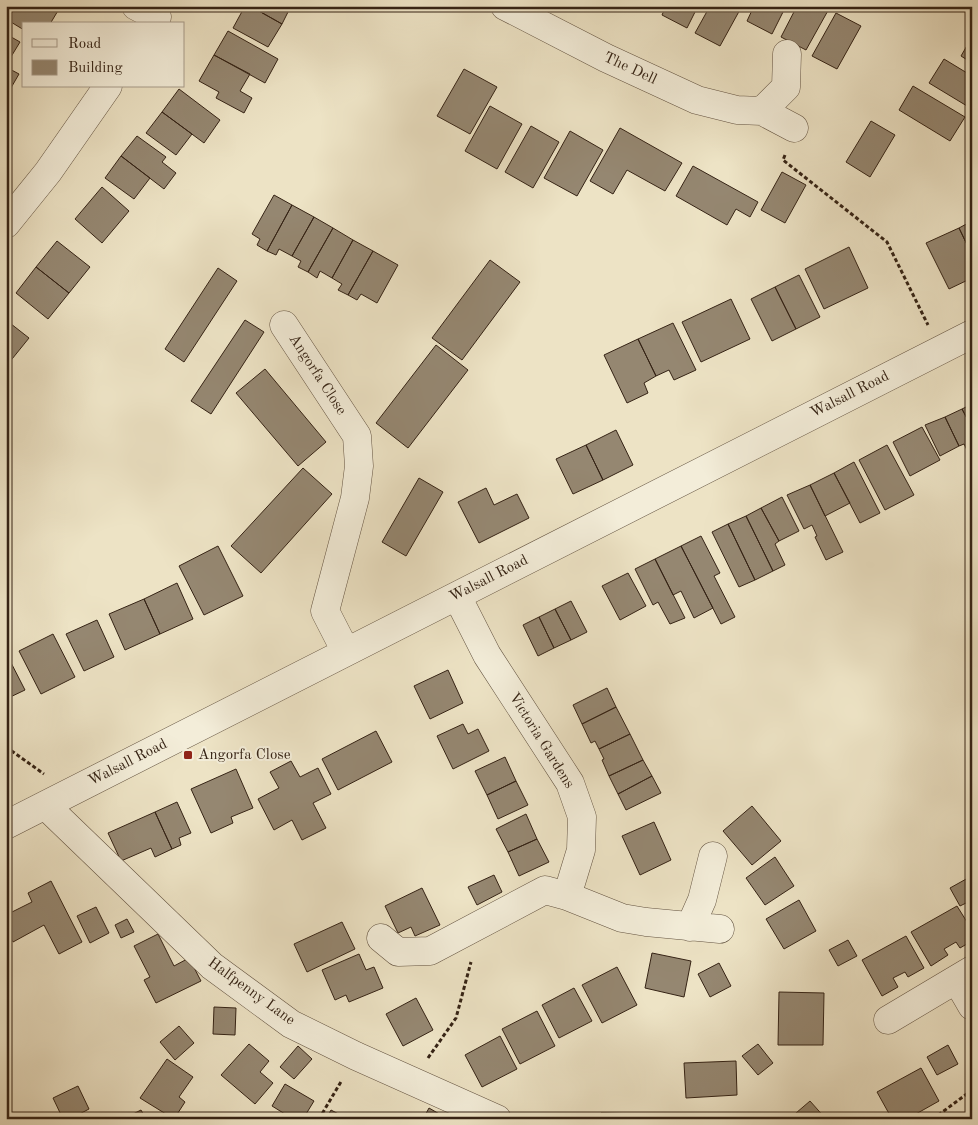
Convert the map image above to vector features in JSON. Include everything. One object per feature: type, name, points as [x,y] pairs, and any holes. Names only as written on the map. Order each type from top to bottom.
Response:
[{"type":"street","name":"The Dell","points":[[505,6],[606,58],[697,100],[737,110],[762,111],[794,128]]},
{"type":"street","points":[[762,111],[786,87],[787,54]]},
{"type":"street","points":[[6,224],[48,172],[107,88]]},
{"type":"street","name":"Angorfa Close","points":[[284,325],[357,436],[360,466],[355,498],[325,611],[346,652]]},
{"type":"street","name":"Walsall Road","points":[[6,825],[972,334]]},
{"type":"street","name":"Victoria Gardens","points":[[457,596],[487,655],[570,783],[582,817],[581,850],[568,897]]},
{"type":"street","name":"Halfpenny Lane","points":[[57,799],[212,966],[291,1024],[356,1056],[413,1080],[496,1119]]},
{"type":"street","points":[[690,927],[702,900],[713,856]]},
{"type":"street","points":[[381,938],[398,952],[430,951],[568,897],[622,918],[720,929]]},
{"type":"street","points":[[888,1020],[964,975],[972,1006]]},
{"type":"path","points":[[794,128],[783,160],[887,242],[940,349]]},
{"type":"path","points":[[6,747],[57,799]]},
{"type":"path","points":[[413,1080],[456,1018],[470,963],[476,958]]},
{"type":"path","points":[[319,1119],[356,1056]]},
{"type":"path","points":[[933,1119],[972,1090]]},
{"type":"building","points":[[11,6],[54,6],[59,9],[51,22],[22,22],[22,29],[6,19]]},
{"type":"building","points":[[245,6],[250,6],[282,24],[268,47],[233,28]]},
{"type":"building","points":[[250,6],[291,6],[282,24]]},
{"type":"building","points":[[666,6],[698,6],[687,28],[662,15]]},
{"type":"building","points":[[710,6],[742,6],[720,46],[695,33]]},
{"type":"building","points":[[754,6],[786,6],[772,34],[747,21]]},
{"type":"building","points":[[797,6],[830,7],[806,50],[781,37]]},
{"type":"building","points":[[836,13],[861,26],[837,69],[812,56]]},
{"type":"building","points":[[228,31],[278,59],[265,83],[214,55]]},
{"type":"building","points":[[6,34],[20,42],[6,65]]},
{"type":"building","points":[[972,37],[972,63],[961,56]]},
{"type":"building","points":[[214,55],[250,74],[240,91],[252,98],[244,113],[216,98],[219,92],[199,81]]},
{"type":"building","points":[[944,59],[972,76],[972,109],[929,83]]},
{"type":"building","points":[[6,67],[19,74],[8,93],[6,91]]},
{"type":"building","points":[[464,69],[497,87],[470,134],[437,116]]},
{"type":"building","points":[[913,86],[965,117],[950,141],[899,110]]},
{"type":"building","points":[[179,89],[220,120],[204,143],[162,112]]},
{"type":"building","points":[[490,106],[522,124],[497,169],[465,151]]},
{"type":"building","points":[[162,112],[192,134],[176,155],[146,133]]},
{"type":"building","points":[[871,121],[895,135],[870,177],[846,162]]},
{"type":"building","points":[[531,126],[559,142],[533,188],[505,172]]},
{"type":"building","points":[[620,128],[682,163],[665,191],[627,170],[613,194],[590,181]]},
{"type":"building","points":[[570,131],[603,150],[577,196],[544,178]]},
{"type":"building","points":[[137,136],[166,157],[162,162],[176,173],[164,189],[121,156]]},
{"type":"building","points":[[121,156],[150,178],[134,199],[105,178]]},
{"type":"building","points":[[693,166],[758,202],[750,217],[736,209],[727,225],[676,196]]},
{"type":"building","points":[[782,172],[806,185],[785,223],[761,210]]},
{"type":"building","points":[[102,187],[129,211],[102,243],[75,219]]},
{"type":"building","points":[[274,195],[292,205],[267,251],[257,245],[260,239],[252,234]]},
{"type":"building","points":[[292,205],[314,217],[292,256],[279,249],[276,255],[267,251]]},
{"type":"building","points":[[314,217],[333,228],[308,272],[298,267],[301,261],[292,256]]},
{"type":"building","points":[[972,221],[972,255],[959,228]]},
{"type":"building","points":[[333,228],[353,240],[332,278],[320,271],[317,278],[308,272]]},
{"type":"building","points":[[959,228],[972,255],[972,278],[949,289],[926,243]]},
{"type":"building","points":[[353,240],[373,251],[348,295],[338,290],[342,284],[332,278]]},
{"type":"building","points":[[57,241],[90,267],[69,293],[36,267]]},
{"type":"building","points":[[849,247],[868,288],[824,309],[805,269]]},
{"type":"building","points":[[373,251],[398,265],[377,303],[361,294],[357,300],[348,295]]},
{"type":"building","points":[[490,260],[520,282],[462,360],[432,338]]},
{"type":"building","points":[[36,267],[69,293],[48,319],[16,293]]},
{"type":"building","points":[[218,268],[237,281],[184,362],[165,349]]},
{"type":"building","points":[[799,275],[820,317],[796,329],[775,287]]},
{"type":"building","points":[[775,287],[796,329],[772,341],[751,299]]},
{"type":"building","points":[[731,299],[750,339],[701,362],[682,322]]},
{"type":"building","points":[[6,320],[29,338],[8,364],[6,363]]},
{"type":"building","points":[[245,320],[264,332],[211,414],[191,401]]},
{"type":"building","points":[[673,323],[696,370],[674,380],[669,370],[656,376],[638,339]]},
{"type":"building","points":[[638,339],[656,376],[644,383],[648,393],[627,403],[604,355]]},
{"type":"building","points":[[436,345],[468,370],[408,448],[376,423]]},
{"type":"building","points":[[265,369],[326,442],[298,466],[236,393]]},
{"type":"building","points":[[972,404],[972,428],[962,409]]},
{"type":"building","points":[[962,409],[972,428],[972,460],[964,444],[959,446],[945,417]]},
{"type":"building","points":[[945,417],[959,446],[940,456],[925,425]]},
{"type":"building","points":[[922,427],[940,460],[910,476],[893,442]]},
{"type":"building","points":[[616,430],[633,465],[603,480],[586,445]]},
{"type":"building","points":[[586,445],[603,480],[573,494],[556,459]]},
{"type":"building","points":[[887,445],[914,495],[885,510],[859,460]]},
{"type":"building","points":[[854,462],[880,513],[860,523],[834,473]]},
{"type":"building","points":[[303,468],[332,494],[261,573],[231,546]]},
{"type":"building","points":[[834,473],[850,503],[825,516],[810,485]]},
{"type":"building","points":[[419,478],[443,492],[406,556],[382,542]]},
{"type":"building","points":[[810,485],[843,552],[826,560],[815,537],[817,536],[812,525],[804,529],[787,495]]},
{"type":"building","points":[[486,488],[494,505],[517,494],[529,518],[479,543],[458,502]]},
{"type":"building","points":[[782,497],[799,531],[779,541],[761,508]]},
{"type":"building","points":[[761,508],[779,541],[775,544],[785,565],[773,571],[746,516]]},
{"type":"building","points":[[746,516],[773,571],[755,580],[728,524]]},
{"type":"building","points":[[728,524],[755,580],[739,587],[712,532]]},
{"type":"building","points":[[701,536],[720,573],[714,576],[735,617],[721,624],[681,546]]},
{"type":"building","points":[[218,546],[243,596],[204,615],[179,566]]},
{"type":"building","points":[[681,546],[713,608],[694,618],[681,591],[673,595],[655,559]]},
{"type":"building","points":[[655,559],[685,618],[670,624],[658,602],[653,605],[635,569]]},
{"type":"building","points":[[628,573],[646,606],[620,620],[602,586]]},
{"type":"building","points":[[177,583],[193,619],[160,634],[144,599]]},
{"type":"building","points":[[144,599],[160,634],[125,650],[109,614]]},
{"type":"building","points":[[571,601],[587,632],[571,640],[555,609]]},
{"type":"building","points":[[555,609],[571,640],[554,648],[539,617]]},
{"type":"building","points":[[539,617],[554,648],[538,656],[523,625]]},
{"type":"building","points":[[97,620],[114,657],[84,671],[66,634]]},
{"type":"building","points":[[53,634],[75,677],[41,694],[19,651]]},
{"type":"building","points":[[6,653],[25,690],[6,699]]},
{"type":"building","points":[[448,670],[463,703],[430,719],[414,686]]},
{"type":"building","points":[[607,688],[616,707],[582,724],[573,705]]},
{"type":"building","points":[[616,707],[630,734],[599,749],[595,741],[591,743],[582,724]]},
{"type":"building","points":[[463,724],[468,734],[478,729],[489,751],[453,769],[437,736]]},
{"type":"building","points":[[376,731],[392,762],[338,790],[322,759]]},
{"type":"building","points":[[630,734],[643,760],[609,776],[599,749]]},
{"type":"building","points":[[505,757],[516,781],[487,795],[475,771]]},
{"type":"building","points":[[643,760],[652,776],[618,794],[609,776]]},
{"type":"building","points":[[291,761],[300,777],[318,768],[331,794],[313,803],[326,828],[302,840],[292,820],[274,830],[258,799],[279,788],[270,772]]},
{"type":"building","points":[[236,769],[253,808],[231,817],[233,823],[211,833],[191,789]]},
{"type":"building","points":[[652,776],[661,793],[626,810],[618,794]]},
{"type":"building","points":[[516,781],[528,805],[498,819],[487,795]]},
{"type":"building","points":[[177,802],[191,833],[179,838],[181,845],[172,849],[155,812]]},
{"type":"building","points":[[752,806],[781,841],[752,865],[723,831]]},
{"type":"building","points":[[155,812],[172,849],[155,857],[151,848],[121,861],[108,833]]},
{"type":"building","points":[[526,814],[537,839],[508,852],[496,829]]},
{"type":"building","points":[[654,822],[671,860],[640,875],[622,836]]},
{"type":"building","points":[[537,839],[549,862],[519,876],[508,852]]},
{"type":"building","points":[[775,857],[794,886],[765,905],[746,878]]},
{"type":"building","points":[[494,875],[502,892],[477,905],[468,887]]},
{"type":"building","points":[[968,878],[972,885],[972,900],[960,906],[950,888]]},
{"type":"building","points":[[51,881],[82,942],[59,954],[44,925],[13,942],[6,929],[6,915],[32,902],[28,893]]},
{"type":"building","points":[[422,888],[440,925],[415,936],[411,927],[398,933],[385,906]]},
{"type":"building","points":[[799,900],[816,931],[784,949],[766,919]]},
{"type":"building","points":[[957,906],[972,930],[972,941],[960,948],[956,942],[944,949],[948,955],[931,966],[911,932]]},
{"type":"building","points":[[96,907],[109,933],[90,943],[77,916]]},
{"type":"building","points":[[127,919],[134,932],[121,938],[115,925]]},
{"type":"building","points":[[342,922],[355,949],[307,972],[294,944]]},
{"type":"building","points":[[158,934],[174,966],[189,958],[201,981],[156,1003],[144,980],[150,977],[134,946]]},
{"type":"building","points":[[906,936],[924,968],[908,977],[905,972],[893,978],[898,987],[882,996],[862,960]]},
{"type":"building","points":[[848,940],[857,956],[838,966],[829,950]]},
{"type":"building","points":[[652,953],[691,961],[684,997],[645,988]]},
{"type":"building","points":[[359,954],[366,970],[374,967],[383,988],[349,1002],[346,995],[335,1000],[322,970]]},
{"type":"building","points":[[719,963],[731,986],[710,997],[698,974]]},
{"type":"building","points":[[617,967],[637,1005],[602,1023],[582,985]]},
{"type":"building","points":[[574,988],[592,1021],[559,1038],[542,1005]]},
{"type":"building","points":[[779,992],[824,993],[823,1045],[778,1045]]},
{"type":"building","points":[[416,998],[433,1030],[403,1046],[386,1014]]},
{"type":"building","points":[[214,1007],[236,1008],[235,1035],[213,1034]]},
{"type":"building","points":[[537,1011],[555,1046],[520,1064],[502,1029]]},
{"type":"building","points":[[179,1026],[194,1043],[175,1060],[160,1042]]},
{"type":"building","points":[[500,1036],[517,1069],[482,1087],[465,1055]]},
{"type":"building","points":[[249,1044],[269,1061],[260,1072],[273,1083],[255,1104],[221,1075]]},
{"type":"building","points":[[758,1044],[773,1063],[758,1075],[742,1056]]},
{"type":"building","points":[[948,1045],[958,1064],[937,1075],[927,1057]]},
{"type":"building","points":[[298,1046],[312,1059],[294,1079],[280,1067]]},
{"type":"building","points":[[167,1059],[193,1077],[179,1097],[185,1102],[174,1119],[140,1098]]},
{"type":"building","points":[[736,1061],[737,1095],[686,1098],[684,1063]]},
{"type":"building","points":[[921,1068],[939,1101],[907,1119],[892,1119],[877,1092]]},
{"type":"building","points":[[285,1084],[314,1101],[303,1119],[293,1119],[272,1106]]},
{"type":"building","points":[[78,1086],[89,1109],[70,1119],[63,1119],[53,1098]]},
{"type":"building","points":[[810,1101],[826,1119],[789,1119]]},
{"type":"building","points":[[429,1108],[448,1119],[423,1119]]},
{"type":"building","points":[[141,1110],[146,1119],[123,1119]]},
{"type":"building","points":[[331,1110],[348,1119],[326,1119]]},
{"type":"building","points":[[601,1113],[643,1114],[643,1119],[601,1119]]},
{"type":"place","name":"Angorfa Close","points":[[188,755]]}]
